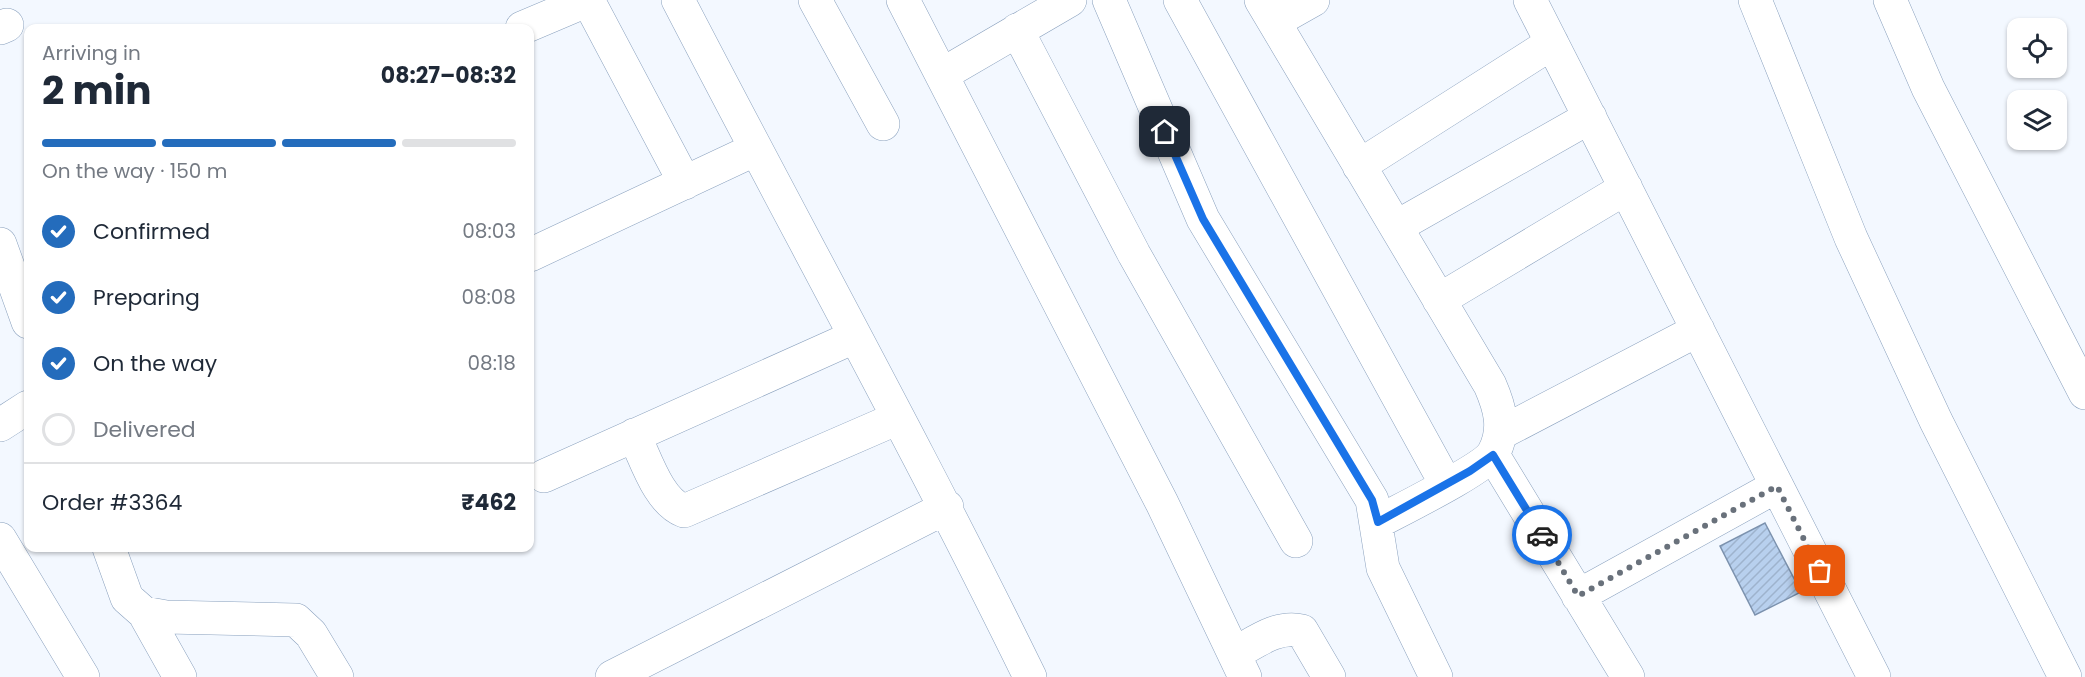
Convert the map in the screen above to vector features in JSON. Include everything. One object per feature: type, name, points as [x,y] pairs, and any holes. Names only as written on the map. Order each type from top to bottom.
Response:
[{"type":"street","points":[[531,24],[588,0],[685,183]]},
{"type":"street","points":[[678,0],[854,337],[947,507],[1030,677]]},
{"type":"street","points":[[815,0],[883,124]]},
{"type":"street","points":[[903,0],[944,74],[1157,493],[1240,665],[1274,632],[1289,628],[1302,632],[1329,677]]},
{"type":"street","points":[[944,74],[1070,0]]},
{"type":"street","points":[[1108,0],[1203,219],[1372,500],[1378,522],[1383,568],[1436,677]]},
{"type":"street","points":[[1180,0],[1446,484]]},
{"type":"street","points":[[1313,0],[1267,11],[1490,385],[1501,411],[1497,444],[1578,596],[1628,677]]},
{"type":"street","points":[[1530,0],[1874,677]]},
{"type":"street","points":[[1755,0],[1851,238],[1936,422],[2065,677]]},
{"type":"street","points":[[1890,0],[1928,88],[2085,393]]},
{"type":"street","points":[[1017,30],[1134,254],[1296,541]]},
{"type":"street","points":[[1359,166],[1552,44]]},
{"type":"street","points":[[1396,227],[1590,117]]},
{"type":"street","points":[[534,253],[756,149]]},
{"type":"street","points":[[1439,300],[1626,188]]},
{"type":"street","points":[[0,244],[24,311]]},
{"type":"street","points":[[1378,522],[1446,484],[1497,444],[1698,330]]},
{"type":"street","points":[[544,476],[854,337]]},
{"type":"street","points":[[0,425],[24,410]]},
{"type":"street","points":[[634,435],[663,494],[675,508],[684,512],[898,418]]},
{"type":"street","points":[[1578,596],[1777,486]]},
{"type":"street","points":[[612,677],[947,507]]},
{"type":"street","points":[[0,539],[83,677]]},
{"type":"street","points":[[110,552],[127,598],[144,613],[180,677]]},
{"type":"street","points":[[144,613],[166,617],[296,620],[311,634],[337,677]]},
{"type":"building","points":[[1765,523],[1801,592],[1755,615],[1720,546]]},
{"type":"way so far","points":[[1542,535],[1578,596],[1777,486],[1820,571]]},
{"type":"route","points":[[1165,132],[1203,219],[1281,345],[1372,500],[1378,522],[1470,471],[1493,455],[1542,535]]}]
